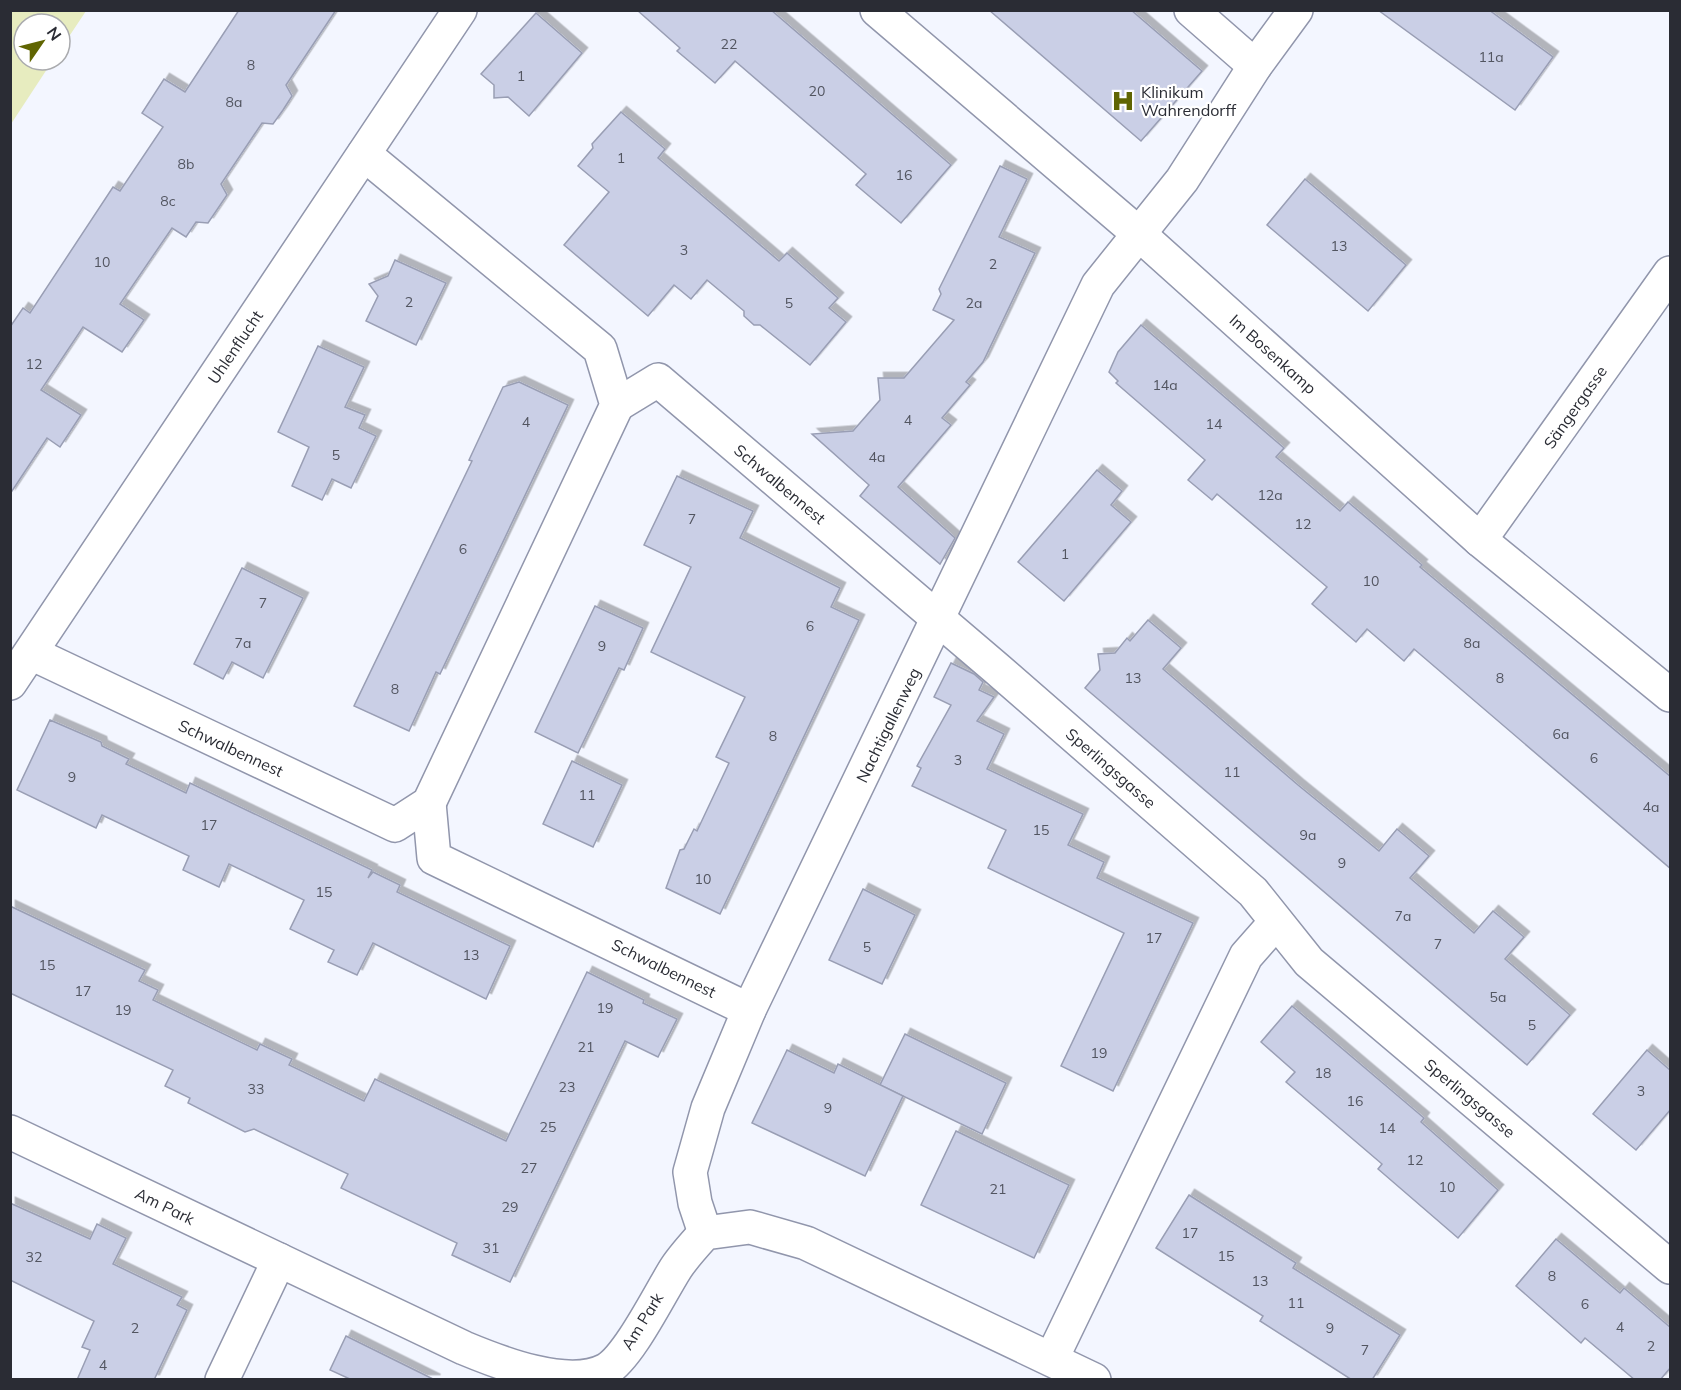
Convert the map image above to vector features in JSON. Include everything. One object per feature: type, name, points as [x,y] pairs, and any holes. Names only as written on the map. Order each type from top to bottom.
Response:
[{"type":"street","name":"Uhlenflucht","points":[[10,683],[460,10]]},
{"type":"street","name":"Im Bosenkamp","points":[[877,10],[1139,234],[1480,540],[1671,695]]},
{"type":"street","points":[[1191,10],[1255,66]]},
{"type":"street","name":"Nachtigallenweg","points":[[705,1233],[695,1203],[690,1172],[708,1108],[749,1010],[1098,285],[1182,180],[1255,66],[1296,10]]},
{"type":"street","points":[[364,154],[600,349],[617,405],[429,803]]},
{"type":"street","name":"Sängergasse","points":[[1480,540],[1671,273]]},
{"type":"street","name":"Schwalbennest","points":[[617,405],[658,380],[939,619]]},
{"type":"street","name":"Sperlingsgasse","points":[[939,619],[1253,892],[1309,962],[1671,1267]]},
{"type":"street","name":"Schwalbennest","points":[[31,653],[395,825],[429,803],[434,858],[749,1010]]},
{"type":"street","points":[[1052,1358],[1246,956],[1276,922]]},
{"type":"street","name":"Am Park","points":[[10,1132],[464,1348],[510,1367],[570,1378],[608,1375],[630,1346],[677,1265],[705,1233]]},
{"type":"street","points":[[705,1233],[750,1227],[806,1243],[1052,1358],[1094,1380]]},
{"type":"street","points":[[222,1380],[279,1260]]},
{"type":"green space","points":[[11,10],[86,11],[72,32],[72,12],[12,12],[12,72],[45,72],[11,124]]},
{"type":"building","points":[[239,10],[336,10],[286,85],[292,96],[283,110],[273,124],[262,123],[221,184],[227,195],[208,223],[196,222],[186,237],[172,228],[120,304],[144,320],[122,352],[83,327],[41,390],[81,415],[60,447],[47,438],[10,494],[10,327],[23,308],[30,313],[113,187],[120,191],[163,127],[142,113],[164,79],[185,92]]},
{"type":"building","points":[[637,10],[771,10],[951,165],[901,223],[856,185],[866,174],[735,61],[715,83],[677,51],[680,48]]},
{"type":"building","points":[[989,10],[1131,10],[1202,71],[1141,141]]},
{"type":"building","points":[[1378,10],[1489,10],[1553,57],[1515,110]]},
{"type":"building","points":[[536,13],[582,53],[529,116],[508,97],[494,98],[494,85],[481,74]]},
{"type":"building","points":[[621,112],[665,149],[658,158],[779,261],[787,253],[838,298],[829,308],[846,322],[810,365],[760,325],[754,325],[744,316],[744,311],[707,280],[691,299],[674,285],[648,316],[564,245],[609,192],[578,166],[593,148],[592,144]]},
{"type":"building","points":[[1000,166],[1027,179],[999,237],[1035,253],[983,362],[966,382],[970,385],[942,418],[951,425],[898,487],[955,538],[940,564],[860,496],[869,485],[812,434],[853,431],[880,400],[878,378],[904,378],[954,320],[933,310],[941,294],[939,289]]},
{"type":"building","points":[[1305,179],[1406,265],[1368,311],[1267,225]]},
{"type":"building","points":[[395,260],[446,283],[416,345],[366,321],[378,296],[369,284],[388,276]]},
{"type":"building","points":[[1141,325],[1284,448],[1276,457],[1340,511],[1348,502],[1422,565],[1420,567],[1671,777],[1671,869],[1414,649],[1404,661],[1367,629],[1356,642],[1312,604],[1327,587],[1217,494],[1212,500],[1188,480],[1205,460],[1116,383],[1118,381],[1109,372],[1118,352]]},
{"type":"building","points":[[318,346],[364,367],[345,407],[365,415],[359,428],[376,436],[351,488],[332,479],[322,500],[292,486],[309,447],[278,432]]},
{"type":"building","points":[[519,382],[568,405],[440,674],[436,672],[409,731],[354,706],[472,461],[469,460],[503,387]]},
{"type":"building","points":[[1097,470],[1122,491],[1111,505],[1131,522],[1064,601],[1018,562]]},
{"type":"building","points":[[677,476],[753,511],[740,538],[840,588],[831,607],[859,620],[720,914],[666,888],[680,850],[684,849],[694,829],[697,831],[729,763],[716,757],[745,697],[651,652],[691,567],[644,545]]},
{"type":"building","points":[[242,568],[303,598],[263,678],[232,662],[223,679],[194,664]]},
{"type":"building","points":[[595,606],[643,628],[624,670],[619,668],[578,753],[535,732]]},
{"type":"building","points":[[1148,620],[1181,648],[1163,669],[1298,785],[1379,851],[1397,829],[1429,856],[1410,878],[1474,933],[1493,911],[1524,937],[1505,959],[1570,1015],[1527,1065],[1085,688],[1100,670],[1098,654],[1115,653],[1127,638],[1130,641]]},
{"type":"building","points":[[951,663],[974,674],[983,682],[979,690],[994,697],[977,721],[1004,734],[987,769],[1083,814],[1068,845],[1104,862],[1097,878],[1193,923],[1113,1091],[1061,1066],[1124,933],[988,868],[1006,830],[912,786],[921,768],[917,766],[951,705],[934,697]]},
{"type":"building","points":[[50,720],[101,742],[102,746],[129,759],[126,764],[186,793],[190,783],[372,870],[368,878],[373,872],[400,885],[397,892],[510,946],[486,999],[373,943],[357,975],[328,962],[334,950],[290,929],[304,900],[229,864],[219,887],[183,870],[189,856],[102,815],[96,828],[17,790]]},
{"type":"building","points":[[572,761],[622,785],[593,847],[543,824]]},
{"type":"building","points":[[863,889],[915,915],[882,984],[829,960]]},
{"type":"building","points":[[10,906],[145,970],[139,981],[158,990],[153,1000],[257,1050],[260,1044],[292,1059],[289,1065],[364,1101],[375,1079],[506,1141],[587,972],[677,1019],[658,1057],[625,1041],[510,1282],[452,1255],[457,1243],[341,1188],[348,1174],[254,1129],[245,1132],[188,1103],[190,1098],[165,1086],[173,1070],[10,993]]},
{"type":"building","points":[[1292,1006],[1424,1118],[1421,1122],[1498,1190],[1458,1238],[1378,1169],[1382,1164],[1286,1082],[1295,1072],[1261,1042]]},
{"type":"building","points":[[905,1034],[1006,1083],[982,1134],[880,1085]]},
{"type":"building","points":[[787,1050],[834,1073],[838,1064],[903,1096],[865,1176],[752,1123]]},
{"type":"building","points":[[1647,1050],[1671,1071],[1671,1109],[1636,1150],[1593,1114]]},
{"type":"building","points":[[956,1131],[1069,1185],[1034,1258],[921,1205]]},
{"type":"building","points":[[1189,1195],[1296,1263],[1293,1268],[1400,1335],[1372,1380],[1352,1380],[1260,1321],[1263,1316],[1156,1248]]},
{"type":"building","points":[[10,1203],[90,1239],[97,1224],[126,1238],[113,1264],[182,1297],[177,1305],[187,1310],[154,1380],[77,1380],[90,1350],[82,1347],[94,1321],[10,1280]]},
{"type":"building","points":[[1556,1239],[1620,1293],[1624,1288],[1671,1328],[1671,1367],[1660,1380],[1635,1380],[1585,1338],[1581,1343],[1516,1286]]},
{"type":"building","points":[[346,1336],[435,1380],[352,1380],[330,1370]]},
{"type":"place","name":"Klinikum Wahrendorff","points":[[1123,101]]}]
